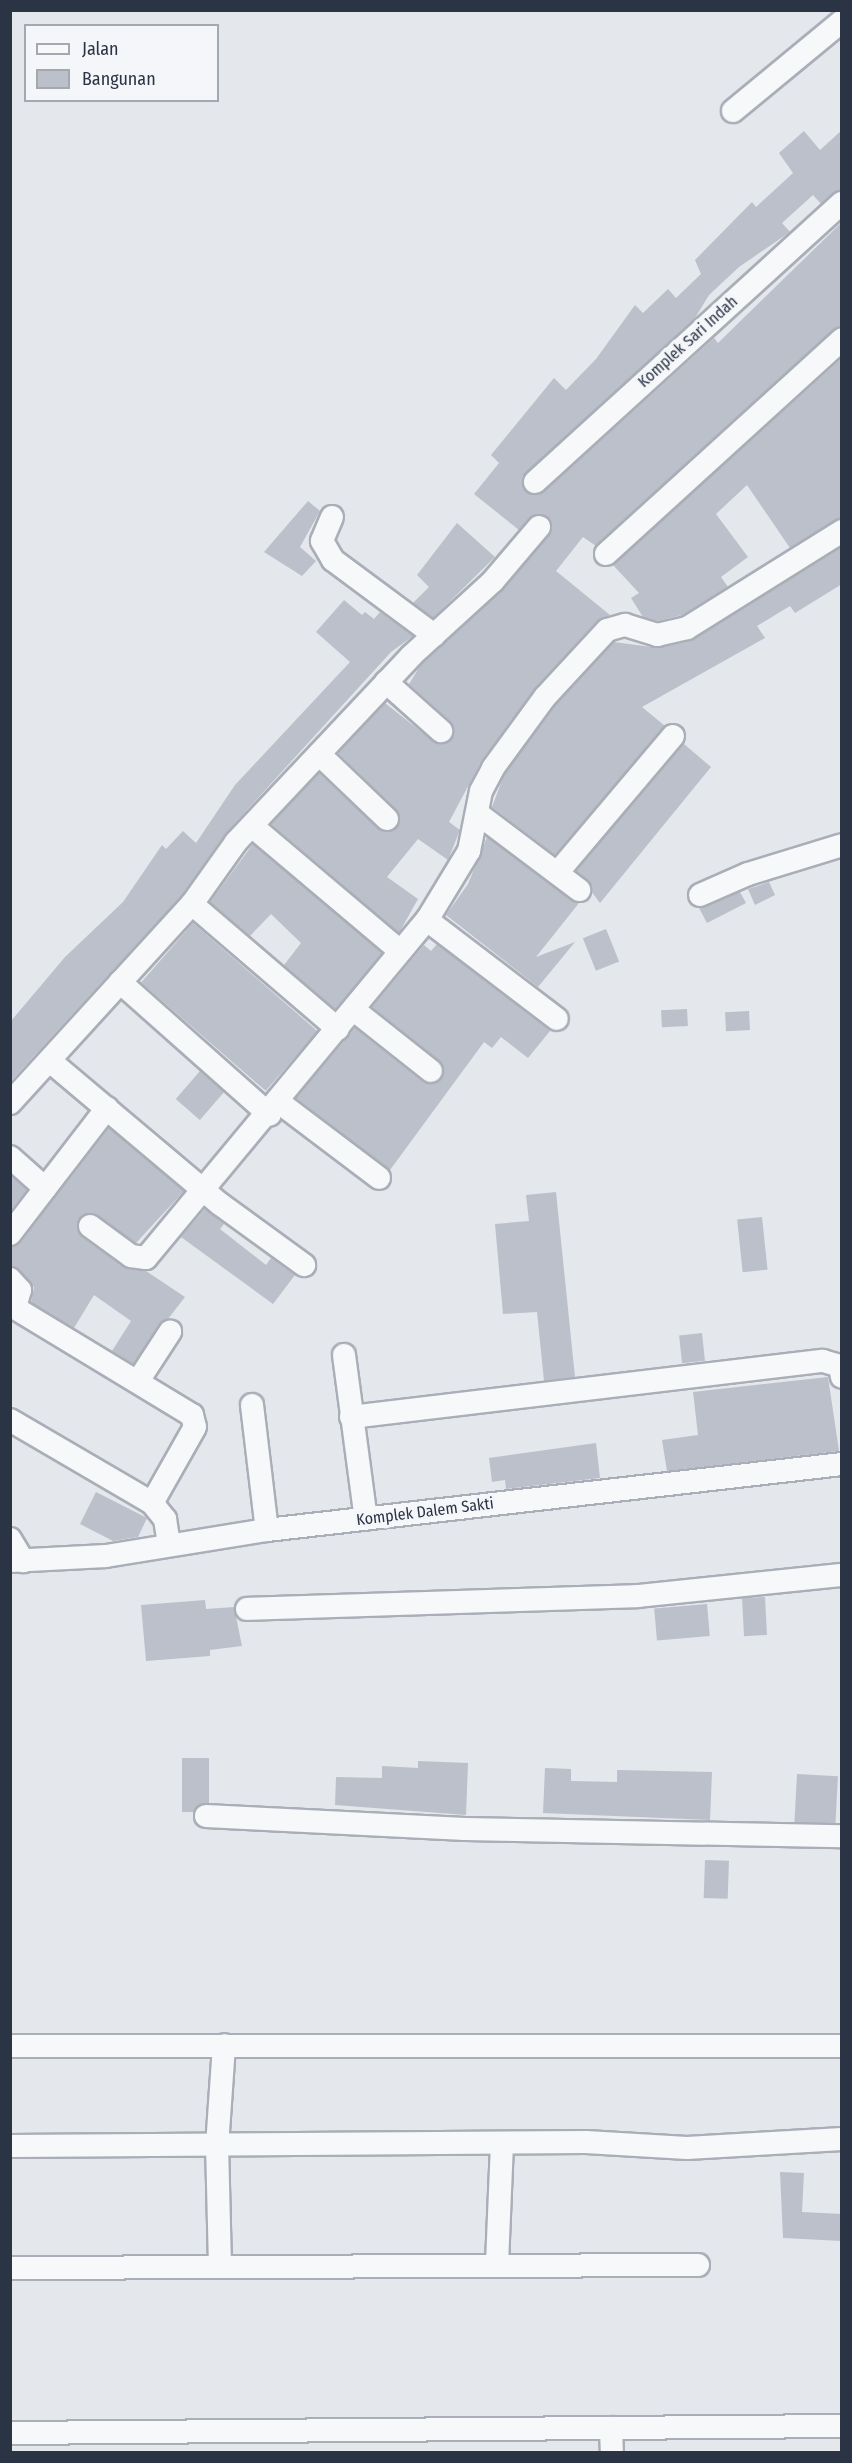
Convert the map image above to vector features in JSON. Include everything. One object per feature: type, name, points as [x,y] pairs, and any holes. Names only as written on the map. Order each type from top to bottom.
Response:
[{"type":"street","points":[[732,111],[842,21]]},
{"type":"street","name":"Komplek Sari Indah","points":[[535,482],[842,202]]},
{"type":"street","points":[[606,554],[842,339]]},
{"type":"street","points":[[332,517],[322,541],[333,561],[434,634]]},
{"type":"street","points":[[10,1102],[50,1061],[192,903],[252,826],[386,682],[434,634],[493,581],[540,527]]},
{"type":"street","points":[[90,1226],[131,1256],[146,1258],[275,1109],[427,920],[469,851],[477,813],[494,768],[545,697],[607,630],[626,625],[657,635],[687,628],[842,531]]},
{"type":"street","points":[[386,682],[441,731]]},
{"type":"street","points":[[558,872],[673,735]]},
{"type":"street","points":[[319,754],[387,819]]},
{"type":"street","points":[[477,813],[579,890]]},
{"type":"street","points":[[252,826],[400,951]]},
{"type":"street","points":[[700,895],[748,874],[842,845]]},
{"type":"street","points":[[192,903],[338,1029]]},
{"type":"street","points":[[427,920],[557,1019]]},
{"type":"street","points":[[120,982],[275,1109],[379,1178]]},
{"type":"street","points":[[354,1010],[431,1071]]},
{"type":"street","points":[[50,1061],[205,1188],[304,1265]]},
{"type":"street","points":[[10,1234],[106,1108]]},
{"type":"street","points":[[10,1157],[45,1188]]},
{"type":"street","points":[[10,1279],[20,1290],[13,1311],[138,1381],[192,1415],[195,1427],[152,1503]]},
{"type":"street","points":[[138,1381],[170,1332]]},
{"type":"street","points":[[344,1355],[366,1519]]},
{"type":"street","points":[[351,1417],[823,1361],[840,1366],[842,1377]]},
{"type":"street","points":[[252,1405],[267,1530]]},
{"type":"street","points":[[10,1420],[152,1503],[165,1519],[169,1543]]},
{"type":"street","name":"Komplek Dalem Sakti","points":[[17,1561],[106,1556],[169,1543],[267,1530],[842,1464]]},
{"type":"street","points":[[10,1539],[17,1561]]},
{"type":"street","points":[[248,1609],[617,1598],[842,1575]]},
{"type":"street","points":[[206,1816],[465,1829],[842,1836]]},
{"type":"street","points":[[220,2266],[217,2146],[225,2045]]},
{"type":"street","points":[[10,2046],[842,2046]]},
{"type":"street","points":[[10,2146],[502,2144],[687,2148],[842,2139]]},
{"type":"street","points":[[497,2264],[502,2144]]},
{"type":"street","points":[[10,2268],[497,2264],[698,2265]]},
{"type":"street","points":[[10,2433],[842,2426]]},
{"type":"street","points":[[611,2428],[612,2452]]},
{"type":"building","points":[[842,130],[842,190],[821,204],[813,195],[782,223],[790,232],[739,267],[709,295],[695,318],[522,477],[525,491],[544,492],[714,338],[718,343],[842,222],[842,326],[596,546],[583,537],[556,571],[610,615],[597,621],[535,688],[482,760],[449,822],[460,830],[448,860],[418,839],[387,877],[418,899],[399,933],[271,824],[319,773],[378,829],[397,828],[396,809],[338,753],[385,703],[433,741],[451,740],[450,721],[409,684],[420,666],[503,590],[552,530],[541,514],[519,530],[474,494],[499,463],[491,455],[554,378],[566,390],[596,359],[635,305],[643,313],[668,289],[676,298],[701,274],[695,260],[752,202],[756,207],[793,173],[779,153],[804,131],[820,150]]},
{"type":"building","points":[[842,358],[842,518],[790,548],[747,485],[716,514],[748,557],[721,577],[728,587],[682,615],[658,621],[643,617],[631,598],[639,593],[613,565]]},
{"type":"building","points":[[308,501],[320,511],[300,547],[316,561],[302,576],[264,552]]},
{"type":"building","points":[[457,523],[495,557],[433,618],[413,603],[429,587],[417,575]]},
{"type":"building","points":[[842,547],[842,584],[795,613],[790,606],[757,626],[765,638],[642,707],[665,726],[555,855],[492,807],[504,775],[555,706],[614,642],[659,648],[690,641]]},
{"type":"building","points":[[344,600],[362,615],[365,612],[374,619],[380,612],[413,636],[391,652],[226,833],[181,896],[10,1082],[11,1021],[65,957],[123,902],[162,845],[166,849],[183,831],[196,843],[235,785],[350,662],[316,632]]},
{"type":"building","points":[[684,744],[711,767],[600,903],[576,871]]},
{"type":"building","points":[[487,837],[579,903],[536,957],[575,942],[538,987],[446,915],[468,884]]},
{"type":"building","points":[[253,844],[382,953],[335,1009],[284,965],[301,943],[271,914],[250,936],[210,902]]},
{"type":"building","points":[[769,882],[775,895],[755,905],[748,889]]},
{"type":"building","points":[[740,892],[746,903],[707,923],[699,908]]},
{"type":"building","points":[[193,923],[318,1031],[266,1091],[141,983]]},
{"type":"building","points":[[606,929],[619,961],[596,971],[583,938]]},
{"type":"building","points":[[437,944],[550,1031],[528,1058],[501,1037],[492,1048],[484,1042],[390,1170],[296,1098],[355,1028],[423,1082],[441,1080],[440,1061],[372,1007],[424,945],[431,951]]},
{"type":"building","points":[[687,1009],[688,1026],[662,1027],[661,1010]]},
{"type":"building","points":[[749,1011],[750,1030],[726,1031],[725,1012]]},
{"type":"building","points":[[200,1071],[224,1092],[200,1120],[176,1099]]},
{"type":"building","points":[[109,1128],[184,1191],[136,1243],[92,1213],[77,1224],[82,1237],[123,1267],[146,1271],[185,1297],[133,1364],[112,1351],[131,1321],[94,1295],[74,1328],[31,1302],[34,1287],[10,1266],[10,1247],[21,1242]]},
{"type":"building","points":[[10,1175],[27,1190],[10,1211]]},
{"type":"building","points":[[556,1192],[575,1377],[544,1381],[537,1312],[503,1314],[495,1224],[529,1221],[526,1195]]},
{"type":"building","points":[[205,1209],[224,1224],[220,1229],[266,1265],[271,1258],[295,1275],[273,1304],[181,1237]]},
{"type":"building","points":[[762,1217],[768,1270],[743,1272],[737,1220]]},
{"type":"building","points":[[702,1333],[705,1361],[682,1363],[679,1335]]},
{"type":"building","points":[[828,1377],[839,1451],[667,1471],[662,1440],[698,1435],[693,1392]]},
{"type":"building","points":[[596,1443],[600,1478],[506,1489],[505,1480],[492,1482],[489,1458]]},
{"type":"building","points":[[96,1492],[147,1518],[138,1537],[113,1541],[80,1524]]},
{"type":"building","points":[[765,1597],[767,1635],[744,1636],[742,1598]]},
{"type":"building","points":[[205,1600],[206,1609],[234,1607],[242,1646],[210,1650],[210,1656],[146,1661],[141,1605]]},
{"type":"building","points":[[707,1604],[710,1636],[657,1640],[654,1609]]},
{"type":"building","points":[[182,1758],[209,1758],[209,1803],[193,1812],[182,1812]]},
{"type":"building","points":[[418,1761],[468,1763],[466,1815],[335,1805],[336,1777],[382,1778],[382,1766],[418,1768]]},
{"type":"building","points":[[545,1768],[571,1769],[571,1781],[617,1782],[617,1770],[712,1772],[710,1820],[543,1813]]},
{"type":"building","points":[[797,1774],[838,1776],[835,1824],[794,1822]]},
{"type":"building","points":[[705,1860],[729,1861],[728,1899],[704,1898]]},
{"type":"building","points":[[780,2172],[804,2173],[802,2212],[842,2214],[842,2241],[783,2238]]}]
